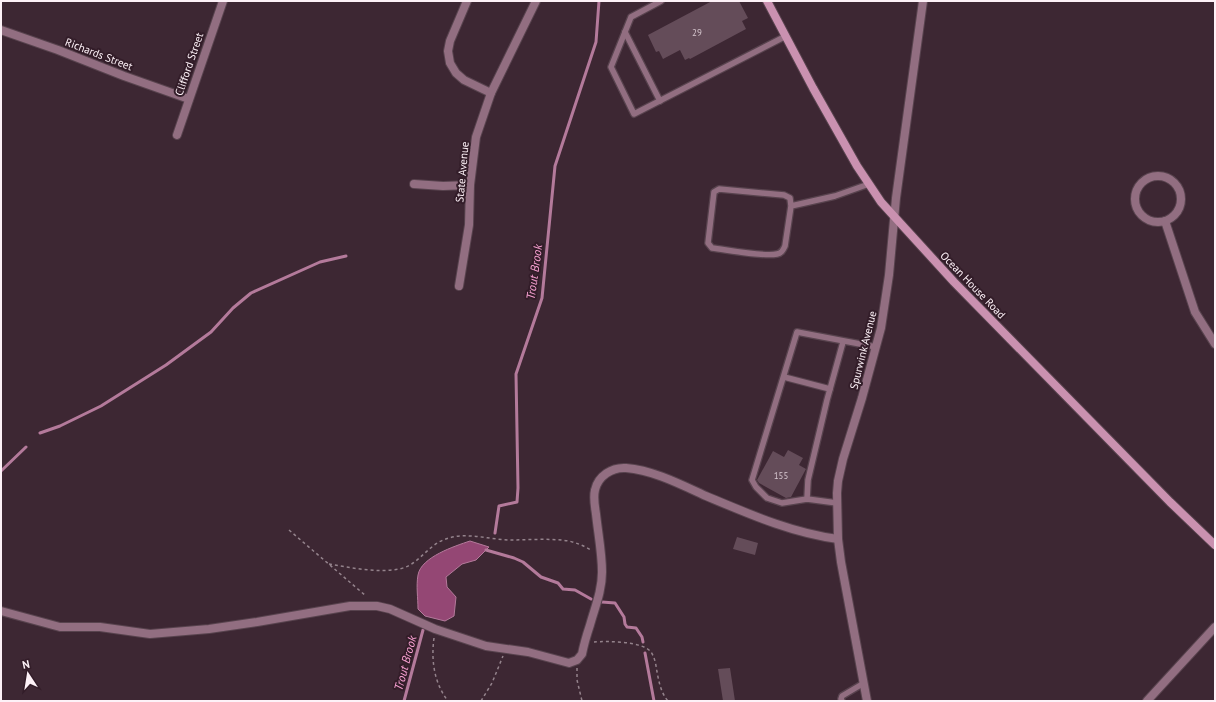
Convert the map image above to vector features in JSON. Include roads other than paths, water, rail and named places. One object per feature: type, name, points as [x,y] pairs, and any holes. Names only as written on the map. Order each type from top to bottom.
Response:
[{"type":"main road","name":"Ocean House Road","points":[[767,1],[813,88],[868,184],[881,202],[964,292],[1170,502],[1215,545]]},
{"type":"street","name":"Clifford Street","points":[[177,135],[223,1]]},
{"type":"street","points":[[467,1],[450,41],[448,52],[450,63],[456,73],[464,80],[491,93]]},
{"type":"street","name":"State Avenue","points":[[460,286],[469,225],[470,185],[476,137],[491,93],[536,1]]},
{"type":"street","name":"Spurwink Avenue","points":[[867,701],[838,539],[838,481],[881,328],[889,275],[894,216],[923,1]]},
{"type":"street","name":"Richards Street","points":[[1,30],[189,99]]},
{"type":"street","points":[[1161,176],[1175,183],[1181,197],[1177,212],[1172,218],[1165,221],[1150,221],[1139,212],[1136,205],[1137,190],[1141,184],[1153,177],[1161,176]]},
{"type":"street","points":[[414,184],[443,186],[470,185]]},
{"type":"street","points":[[1165,221],[1195,312],[1215,344]]},
{"type":"street","points":[[1,611],[60,627],[100,627],[150,634],[209,629],[350,606],[377,606],[390,609],[436,629],[486,646],[528,652],[569,663],[577,660],[582,654],[601,584],[602,570],[595,506],[595,491],[598,480],[606,473],[615,469],[625,468],[638,470],[669,479],[761,519],[817,536],[838,539]]},
{"type":"street","points":[[1147,701],[1215,627]]},
{"type":"lane","points":[[661,1],[632,17],[611,68],[634,114],[786,36]]},
{"type":"lane","points":[[625,32],[660,101]]},
{"type":"lane","points":[[791,206],[835,196],[868,184]]},
{"type":"lane","points":[[719,190],[784,195],[790,198],[791,206],[786,246],[783,251],[777,254],[712,248],[708,243],[714,192],[719,190]]},
{"type":"lane","points":[[837,503],[807,499],[782,503],[767,498],[756,487],[752,480],[797,332],[843,342],[876,347]]},
{"type":"lane","points":[[807,499],[808,480],[843,342]]},
{"type":"lane","points":[[784,377],[830,389]]},
{"type":"lane","points":[[842,701],[842,696],[864,683]]},
{"type":"waterway","name":"Trout Brook","points":[[495,533],[499,506],[517,502],[516,374],[542,298],[555,166],[596,42],[599,1]]},
{"type":"waterway","points":[[40,433],[60,426],[101,406],[166,365],[211,332],[233,308],[251,293],[320,262],[346,256]]},
{"type":"waterway","points":[[1,471],[26,447]]},
{"type":"waterway","points":[[486,550],[523,562],[541,577],[558,583],[563,589],[575,590],[591,599]]},
{"type":"waterway","points":[[602,602],[615,603],[624,617],[627,627],[636,628],[642,637],[643,642]]},
{"type":"waterway","name":"Trout Brook","points":[[404,701],[423,630]]},
{"type":"waterway","points":[[645,653],[654,701]]}]
